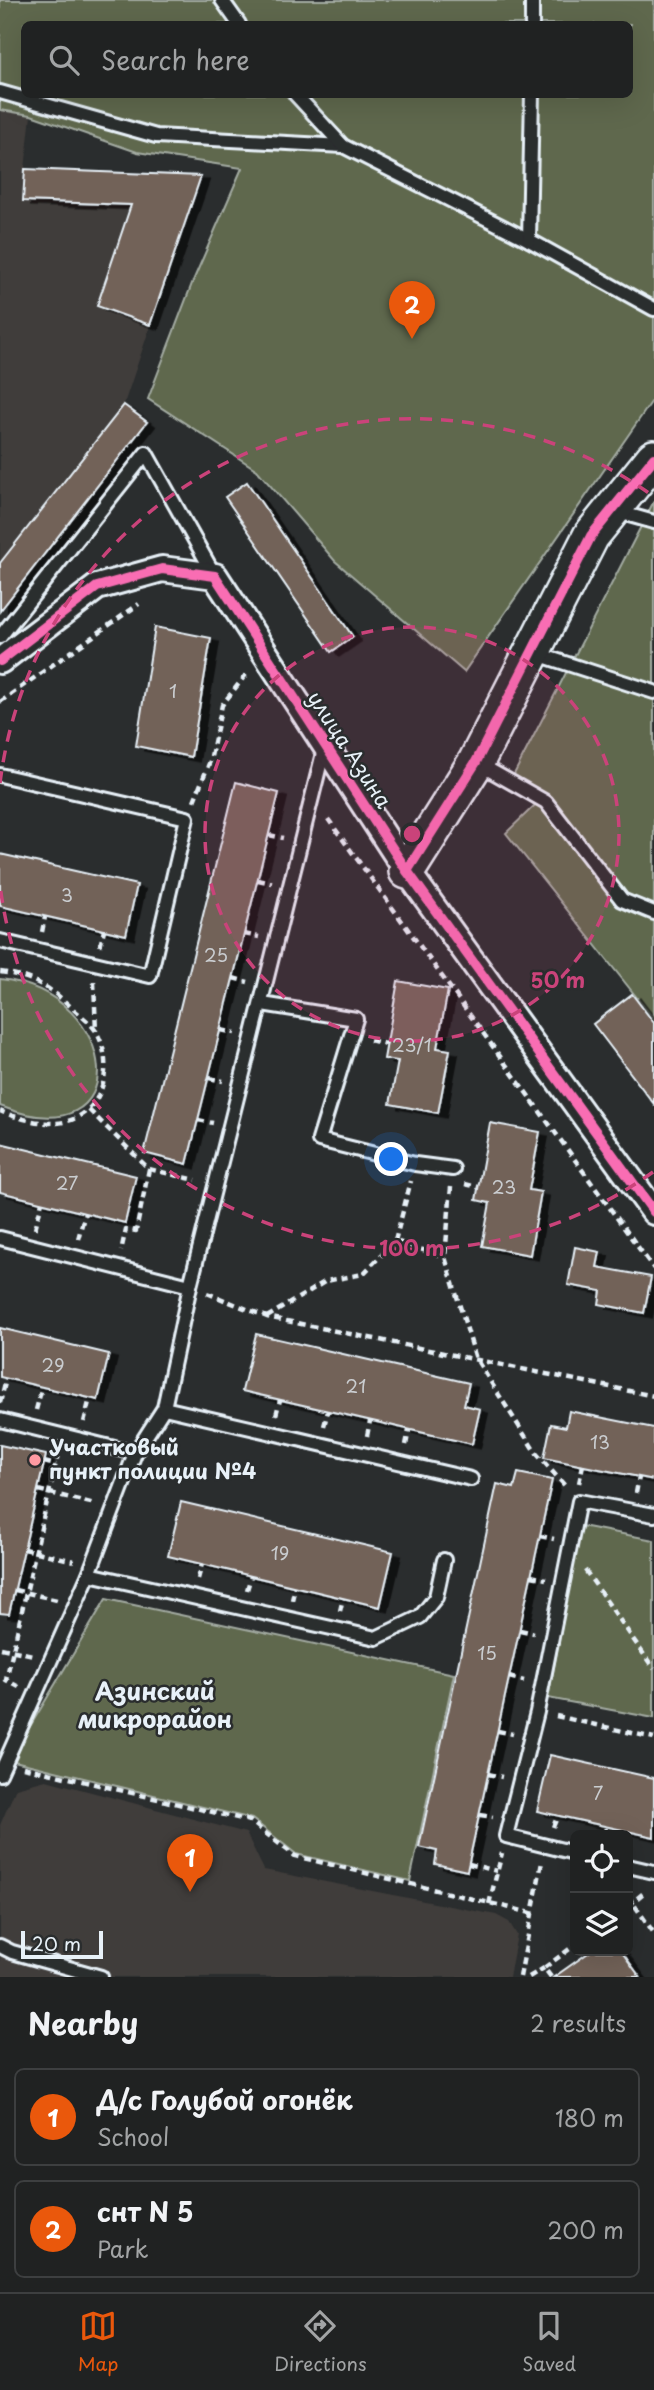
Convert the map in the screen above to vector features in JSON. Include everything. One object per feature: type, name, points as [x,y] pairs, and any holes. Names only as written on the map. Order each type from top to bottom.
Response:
[{"type":"street","points":[[407,872],[476,762],[534,653],[591,536],[654,458]]},
{"type":"street","points":[[0,661],[97,587],[162,569],[215,576]]},
{"type":"street","name":"улица Азина","points":[[215,576],[324,749],[407,872],[654,1212]]},
{"type":"lane","points":[[222,0],[237,21]]},
{"type":"lane","points":[[532,0],[532,21]]},
{"type":"lane","points":[[0,92],[21,98]]},
{"type":"lane","points":[[21,98],[156,136],[343,146]]},
{"type":"lane","points":[[299,98],[343,146],[529,240],[654,309]]},
{"type":"lane","points":[[529,240],[532,98]]},
{"type":"lane","points":[[0,637],[146,453],[215,576]]},
{"type":"lane","points":[[611,510],[654,522]]},
{"type":"lane","points":[[534,653],[654,692]]},
{"type":"lane","name":"улица Азина","points":[[164,1408],[190,1286],[324,749]]},
{"type":"lane","points":[[476,762],[546,802],[622,900],[654,913]]},
{"type":"lane","points":[[0,775],[187,818],[150,976],[0,941]]},
{"type":"lane","points":[[262,1004],[356,1019],[319,1140],[415,1164],[453,1169]]},
{"type":"lane","points":[[0,1238],[190,1286]]},
{"type":"lane","points":[[2,1768],[90,1569],[135,1453],[164,1408],[471,1479]]},
{"type":"lane","points":[[0,1420],[135,1453]]},
{"type":"lane","points":[[570,1852],[506,1836],[537,1712],[579,1501],[654,1515]]},
{"type":"lane","points":[[90,1569],[376,1638],[420,1617],[436,1597],[444,1560]]},
{"type":"lane","points":[[633,1867],[654,1872]]},
{"type":"lane","points":[[0,1946],[12,1952],[101,1977]]},
{"type":"path","points":[[0,702],[143,602]]},
{"type":"path","points":[[187,818],[210,761],[222,705],[255,663]]},
{"type":"path","points":[[312,798],[654,1269]]},
{"type":"path","points":[[0,1111],[14,1117],[56,1123],[74,1119],[89,1110],[99,1097],[107,1077],[96,1031],[93,989],[97,964]]},
{"type":"path","points":[[0,972],[33,978],[49,987],[96,1031]]},
{"type":"path","points":[[89,1110],[149,1169],[216,1185]]},
{"type":"path","points":[[267,1317],[326,1281],[363,1274],[395,1241],[415,1164]]},
{"type":"path","points":[[117,1268],[126,1229],[136,1231],[149,1169]]},
{"type":"path","points":[[453,1169],[445,1257],[475,1359],[536,1453],[579,1501]]},
{"type":"path","points":[[395,1241],[445,1257]]},
{"type":"path","points":[[190,1286],[267,1317],[654,1396]]},
{"type":"path","points":[[0,1404],[6,1378]]},
{"type":"path","points":[[35,1695],[3,1680],[13,1651],[63,1435]]},
{"type":"path","points":[[44,1462],[56,1465]]},
{"type":"path","points":[[38,1490],[114,1508]]},
{"type":"path","points":[[24,1549],[90,1569]]},
{"type":"path","points":[[570,1549],[654,1670]]},
{"type":"path","points":[[15,1590],[75,1604]]},
{"type":"path","points":[[1,1648],[51,1660]]},
{"type":"path","points":[[537,1712],[654,1738]]},
{"type":"path","points":[[2,1768],[250,1821],[295,1856],[531,1913]]},
{"type":"path","points":[[520,1977],[546,1845],[558,1815]]},
{"type":"path","points":[[606,1826],[606,1830]]},
{"type":"path","points":[[489,1904],[506,1836]]},
{"type":"path","points":[[469,1864],[497,1871]]},
{"type":"path","points":[[633,1901],[654,1883]]},
{"type":"path","points":[[633,1908],[654,1933]]},
{"type":"path","points":[[529,1977],[570,1949]]},
{"type":"path","points":[[544,1968],[551,1977]]},
{"type":"shaded area","points":[[0,110],[31,115],[25,169],[201,176],[124,404],[147,422],[0,611]]},
{"type":"shaded area","points":[[46,1780],[246,1833],[264,1870],[496,1915],[509,1922],[517,1935],[509,1977],[0,1977],[0,1825],[16,1788]]},
{"type":"green space","points":[[0,0],[654,0],[654,398],[464,672],[335,561],[257,470],[148,399],[193,281],[242,168],[137,152],[31,115],[0,110]]},
{"type":"green space","points":[[654,501],[654,1019],[506,833],[535,805],[508,786]]},
{"type":"green space","points":[[0,979],[41,991],[71,1012],[90,1040],[98,1068],[93,1093],[76,1111],[45,1117],[0,1106]]},
{"type":"green space","points":[[581,1526],[654,1540],[654,1718],[548,1698]]},
{"type":"green space","points":[[106,1599],[454,1674],[410,1881],[296,1854],[252,1819],[10,1760]]},
{"type":"building","points":[[25,169],[201,176],[150,325],[97,306],[131,205],[23,201]]},
{"type":"building","points":[[124,405],[147,422],[0,611],[0,563]]},
{"type":"building","points":[[247,482],[353,637],[331,652],[225,497]]},
{"type":"building","points":[[155,627],[211,638],[191,757],[136,746]]},
{"type":"building","points":[[236,782],[279,793],[187,1164],[144,1153]]},
{"type":"building","points":[[0,854],[137,885],[126,935],[0,906]]},
{"type":"building","points":[[398,981],[448,990],[437,1048],[450,1050],[438,1113],[390,1104],[398,1061],[384,1059]]},
{"type":"building","points":[[632,994],[654,1023],[654,1104],[593,1024]]},
{"type":"building","points":[[490,1123],[540,1132],[529,1190],[541,1192],[530,1255],[482,1246],[490,1203],[476,1200]]},
{"type":"building","points":[[0,1143],[136,1176],[125,1223],[0,1192]]},
{"type":"building","points":[[575,1247],[600,1252],[597,1267],[651,1277],[644,1313],[599,1304],[601,1291],[568,1285]]},
{"type":"building","points":[[0,1328],[109,1354],[98,1400],[0,1377]]},
{"type":"building","points":[[256,1334],[469,1383],[464,1405],[480,1409],[472,1444],[242,1391]]},
{"type":"building","points":[[569,1411],[654,1428],[654,1480],[544,1458],[551,1424],[566,1427]]},
{"type":"building","points":[[0,1445],[46,1455],[9,1614],[0,1613]]},
{"type":"building","points":[[518,1473],[552,1480],[467,1871],[435,1864],[437,1851],[419,1847],[497,1484],[514,1488]]},
{"type":"building","points":[[181,1502],[393,1552],[380,1607],[168,1556]]},
{"type":"building","points":[[550,1755],[654,1778],[654,1837],[633,1832],[633,1830],[537,1811]]},
{"type":"building","points":[[584,1956],[625,1956],[640,1977],[554,1977]]},
{"type":"cycle path","points":[[407,871],[476,762],[591,536],[654,458]]},
{"type":"cycle path","points":[[0,661],[97,587],[162,569],[215,576],[407,871],[654,1212]]},
{"type":"place","name":"снт N 5","points":[[412,339]]},
{"type":"place","name":"Участковый пункт полиции №4","points":[[35,1460]]},
{"type":"place","name":"Д/с Голубой огонёк","points":[[190,1892]]},
{"type":"district","name":"Азинский микрорайон","points":[[155,1706]]}]
